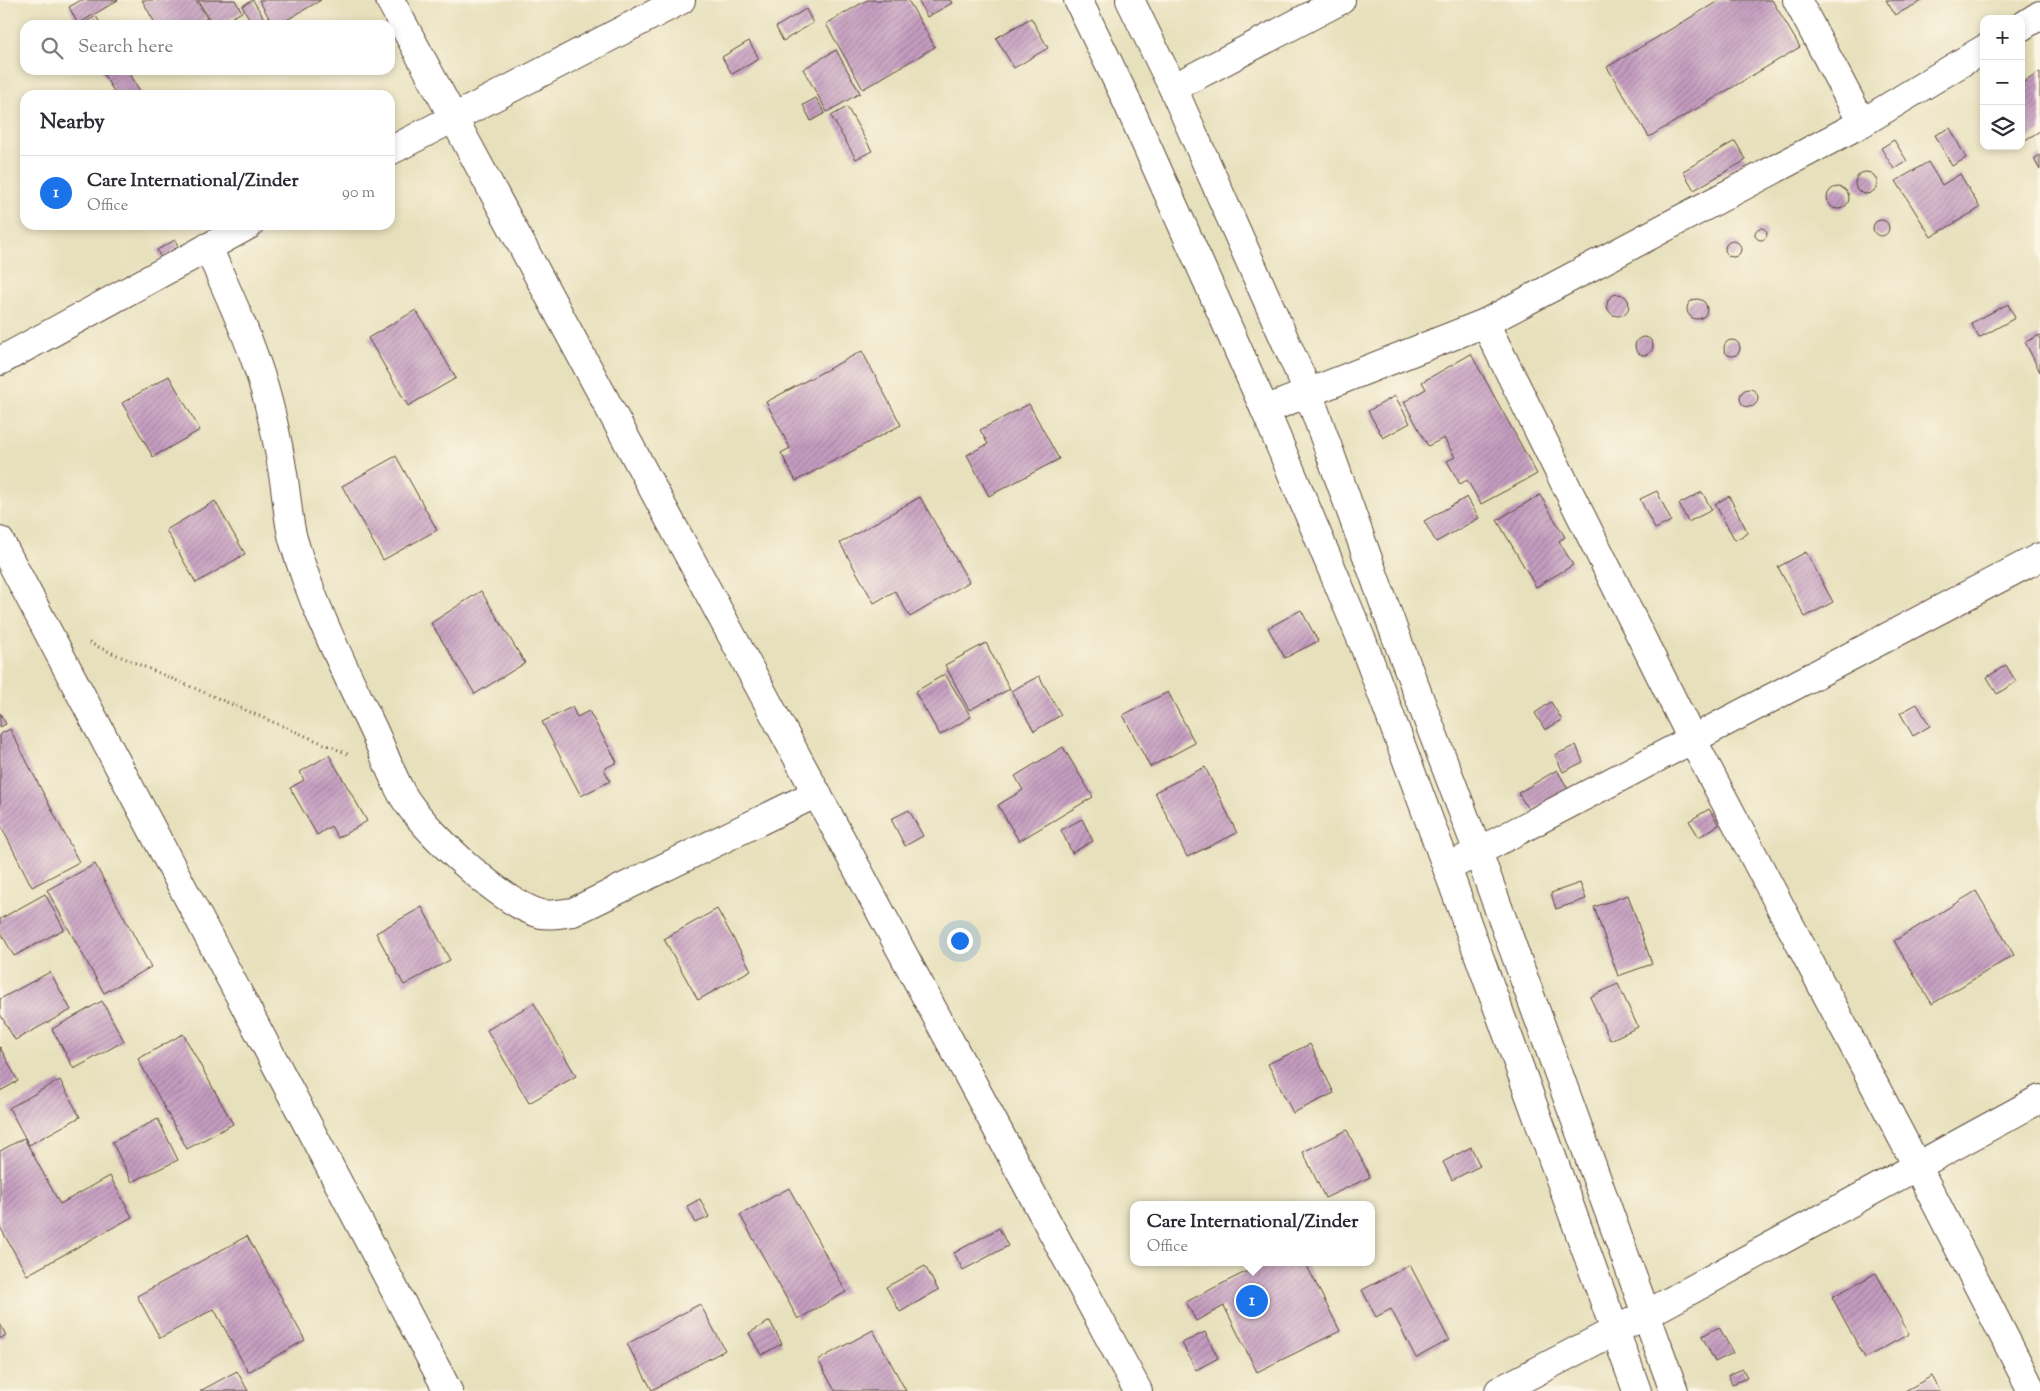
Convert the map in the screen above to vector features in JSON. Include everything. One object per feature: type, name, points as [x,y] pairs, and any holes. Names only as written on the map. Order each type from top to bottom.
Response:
[{"type":"main road","points":[[390,0],[1138,1391]]},
{"type":"main road","points":[[395,148],[681,0]]},
{"type":"main road","points":[[1078,0],[1124,95],[1265,410],[1363,643],[1616,1330],[1636,1391]]},
{"type":"main road","points":[[1130,0],[1173,88],[1308,392],[1395,634],[1478,852],[1674,1391]]},
{"type":"main road","points":[[1173,88],[1341,0]]},
{"type":"main road","points":[[1797,0],[1862,123]]},
{"type":"main road","points":[[2025,25],[2040,16]]},
{"type":"main road","points":[[1265,410],[1484,323],[1862,123],[1980,52]]},
{"type":"main road","points":[[0,361],[240,230]]},
{"type":"main road","points":[[208,247],[256,362],[270,411],[284,477],[292,536],[307,586],[336,655],[380,744],[402,794],[421,820],[447,848],[485,880],[518,903],[541,914],[573,912],[817,793]]},
{"type":"main road","points":[[1484,323],[1692,739],[1917,1166],[2032,1391]]},
{"type":"main road","points":[[0,541],[448,1391]]},
{"type":"main road","points":[[1447,868],[2040,558]]},
{"type":"main road","points":[[1499,1391],[1647,1314],[2040,1099]]},
{"type":"path","points":[[45,626],[118,654],[220,700],[356,757]]},
{"type":"building","points":[[81,0],[118,0],[85,20],[76,20],[69,7]]},
{"type":"building","points":[[142,0],[196,0],[207,18],[204,20],[153,20]]},
{"type":"building","points":[[198,0],[235,0],[242,12],[227,20],[210,20]]},
{"type":"building","points":[[253,0],[265,20],[250,20],[242,6]]},
{"type":"building","points":[[259,0],[321,0],[287,20],[270,20]]},
{"type":"building","points":[[867,0],[908,0],[935,47],[863,89],[826,24]]},
{"type":"building","points":[[918,0],[950,0],[952,3],[927,17]]},
{"type":"building","points":[[1720,0],[1772,0],[1800,47],[1649,137],[1607,67]]},
{"type":"building","points":[[1886,0],[1924,0],[1895,15]]},
{"type":"building","points":[[806,9],[813,23],[783,41],[776,27]]},
{"type":"building","points":[[96,16],[98,20],[89,20]]},
{"type":"building","points":[[1031,18],[1048,48],[1014,68],[996,38]]},
{"type":"building","points":[[749,41],[759,59],[732,74],[722,57]]},
{"type":"building","points":[[836,50],[860,93],[827,112],[803,69]]},
{"type":"building","points":[[2040,72],[2040,131],[2025,140],[2025,105],[2025,81]]},
{"type":"building","points":[[104,75],[131,75],[139,90],[113,90]]},
{"type":"building","points":[[816,98],[825,113],[811,121],[803,105]]},
{"type":"building","points":[[847,107],[872,151],[856,159],[831,116]]},
{"type":"building","points":[[1950,128],[1966,158],[1952,166],[1935,135]]},
{"type":"building","points":[[1894,140],[1907,161],[1894,169],[1881,148]]},
{"type":"building","points":[[1735,141],[1746,160],[1694,190],[1683,171]]},
{"type":"building","points":[[2040,155],[2040,170],[2034,159]]},
{"type":"building","points":[[1928,162],[1942,185],[1960,174],[1980,208],[1931,237],[1896,181]]},
{"type":"building","points":[[1866,172],[1876,179],[1877,183],[1870,193],[1866,194],[1856,187],[1855,183],[1862,173]]},
{"type":"building","points":[[1838,187],[1846,190],[1849,198],[1846,206],[1838,209],[1830,206],[1827,198],[1830,190]]},
{"type":"building","points":[[1881,220],[1887,222],[1889,228],[1887,234],[1881,236],[1875,234],[1873,228],[1875,222]]},
{"type":"building","points":[[1759,228],[1763,228],[1767,234],[1763,240],[1759,240],[1755,236],[1755,232]]},
{"type":"building","points":[[175,240],[179,248],[161,258],[157,250]]},
{"type":"building","points":[[1733,241],[1741,249],[1733,257],[1725,249]]},
{"type":"building","points":[[1618,294],[1626,297],[1629,305],[1626,313],[1618,316],[1610,313],[1607,305],[1610,297]]},
{"type":"building","points":[[1697,299],[1704,302],[1707,309],[1704,316],[1697,319],[1690,316],[1687,309],[1690,302]]},
{"type":"building","points":[[2008,304],[2015,318],[1979,338],[1971,323]]},
{"type":"building","points":[[416,310],[456,378],[408,406],[368,338]]},
{"type":"building","points":[[2040,335],[2040,372],[2025,342]]},
{"type":"building","points":[[1640,337],[1648,337],[1653,342],[1651,353],[1640,355],[1635,350],[1635,342]]},
{"type":"building","points":[[1732,340],[1740,348],[1732,356],[1724,348]]},
{"type":"building","points":[[862,351],[901,425],[796,481],[781,453],[790,448],[766,402]]},
{"type":"building","points":[[1471,354],[1537,474],[1481,504],[1467,480],[1460,484],[1447,461],[1455,457],[1444,438],[1428,446],[1404,402],[1426,389],[1422,382]]},
{"type":"building","points":[[169,376],[200,430],[153,457],[122,403]]},
{"type":"building","points":[[1749,389],[1755,392],[1758,398],[1755,404],[1749,407],[1743,404],[1740,398],[1743,392]]},
{"type":"building","points":[[1395,396],[1410,423],[1383,438],[1368,411]]},
{"type":"building","points":[[1029,404],[1059,459],[989,496],[967,455],[988,444],[980,430]]},
{"type":"building","points":[[396,456],[437,530],[383,560],[342,486]]},
{"type":"building","points":[[1657,491],[1671,521],[1655,529],[1640,499]]},
{"type":"building","points":[[1702,492],[1712,510],[1688,522],[1679,504]]},
{"type":"building","points":[[1540,495],[1565,537],[1559,541],[1573,565],[1536,587],[1497,520]]},
{"type":"building","points":[[1729,496],[1748,533],[1735,540],[1715,504]]},
{"type":"building","points":[[920,497],[969,582],[910,617],[895,591],[874,603],[840,543]]},
{"type":"building","points":[[1467,497],[1479,518],[1436,542],[1424,521]]},
{"type":"building","points":[[215,501],[245,554],[196,583],[166,530]]},
{"type":"building","points":[[1806,552],[1833,602],[1805,617],[1778,567]]},
{"type":"building","points":[[481,591],[525,663],[475,694],[431,623]]},
{"type":"building","points":[[1301,610],[1318,641],[1285,658],[1268,628]]},
{"type":"building","points":[[986,643],[1010,689],[969,710],[945,665]]},
{"type":"building","points":[[2006,665],[2016,682],[1997,694],[1987,677]]},
{"type":"building","points":[[945,674],[971,717],[940,735],[915,692]]},
{"type":"building","points":[[1039,676],[1061,715],[1034,731],[1011,691]]},
{"type":"building","points":[[1168,692],[1195,743],[1150,767],[1123,715]]},
{"type":"building","points":[[1551,702],[1562,720],[1545,730],[1535,713]]},
{"type":"building","points":[[1917,704],[1930,726],[1913,736],[1900,713]]},
{"type":"building","points":[[572,707],[577,717],[589,711],[617,762],[604,769],[610,781],[581,796],[542,722]]},
{"type":"building","points":[[0,713],[6,724],[0,727]]},
{"type":"building","points":[[10,729],[79,862],[32,887],[0,824],[0,734]]},
{"type":"building","points":[[1576,745],[1583,762],[1563,772],[1555,755]]},
{"type":"building","points":[[1063,747],[1093,797],[1019,841],[998,805],[1023,790],[1015,776]]},
{"type":"building","points":[[329,755],[367,821],[338,838],[331,826],[317,835],[290,788],[304,780],[300,772]]},
{"type":"building","points":[[1205,767],[1237,833],[1187,857],[1155,792]]},
{"type":"building","points":[[1557,770],[1568,789],[1530,812],[1518,793]]},
{"type":"building","points":[[1709,809],[1719,825],[1699,837],[1689,821]]},
{"type":"building","points":[[909,810],[923,836],[905,846],[891,819]]},
{"type":"building","points":[[1082,819],[1093,841],[1072,853],[1061,830]]},
{"type":"building","points":[[95,864],[151,967],[104,993],[47,890]]},
{"type":"building","points":[[1580,883],[1586,899],[1556,909],[1551,893]]},
{"type":"building","points":[[1976,891],[2014,955],[1932,1004],[1894,941]]},
{"type":"building","points":[[45,894],[64,929],[14,956],[0,931],[0,919]]},
{"type":"building","points":[[1628,895],[1652,964],[1618,976],[1594,907]]},
{"type":"building","points":[[422,907],[450,960],[404,985],[376,933]]},
{"type":"building","points":[[717,909],[751,970],[698,1000],[664,939]]},
{"type":"building","points":[[50,972],[71,1010],[15,1040],[0,1014],[0,999]]},
{"type":"building","points":[[1618,984],[1638,1027],[1610,1040],[1590,997]]},
{"type":"building","points":[[102,1001],[124,1041],[74,1069],[52,1029]]},
{"type":"building","points":[[534,1003],[576,1076],[529,1103],[487,1030]]},
{"type":"building","points":[[183,1034],[233,1124],[187,1149],[138,1059]]},
{"type":"building","points":[[1310,1044],[1334,1093],[1293,1113],[1268,1064]]},
{"type":"building","points":[[0,1047],[18,1081],[0,1091]]},
{"type":"building","points":[[60,1080],[80,1117],[29,1145],[9,1108]]},
{"type":"building","points":[[158,1119],[178,1160],[132,1182],[112,1142]]},
{"type":"building","points":[[1347,1130],[1370,1177],[1325,1198],[1303,1152]]},
{"type":"building","points":[[24,1138],[60,1204],[110,1176],[132,1217],[27,1275],[0,1227],[0,1151]]},
{"type":"building","points":[[1471,1147],[1480,1166],[1452,1180],[1443,1162]]},
{"type":"building","points":[[789,1188],[846,1292],[798,1319],[740,1215]]},
{"type":"building","points":[[700,1199],[709,1217],[696,1223],[687,1206]]},
{"type":"building","points":[[999,1228],[1008,1246],[963,1270],[954,1253]]},
{"type":"building","points":[[247,1236],[305,1340],[248,1372],[214,1309],[160,1338],[137,1296]]},
{"type":"building","points":[[1410,1265],[1449,1340],[1416,1358],[1391,1309],[1376,1317],[1362,1290]]},
{"type":"building","points":[[925,1266],[938,1290],[900,1312],[886,1287]]},
{"type":"building","points":[[1257,1266],[1307,1266],[1340,1331],[1257,1372],[1224,1306],[1196,1321],[1186,1302]]},
{"type":"building","points":[[1876,1273],[1909,1334],[1865,1358],[1832,1297]]},
{"type":"building","points":[[700,1304],[725,1350],[652,1390],[627,1344]]},
{"type":"building","points":[[770,1321],[782,1344],[761,1355],[749,1333]]},
{"type":"building","points":[[0,1324],[6,1335],[0,1339]]},
{"type":"building","points":[[1719,1327],[1733,1353],[1715,1362],[1702,1336]]},
{"type":"building","points":[[873,1330],[906,1391],[835,1391],[818,1360]]},
{"type":"building","points":[[1205,1332],[1218,1358],[1196,1370],[1182,1343]]},
{"type":"building","points":[[1743,1369],[1747,1378],[1732,1384],[1728,1375]]},
{"type":"building","points":[[237,1371],[248,1391],[200,1391]]},
{"type":"building","points":[[1932,1376],[1940,1391],[1905,1391]]},
{"type":"place","name":"Care International/Zinder","points":[[1252,1301]]}]
